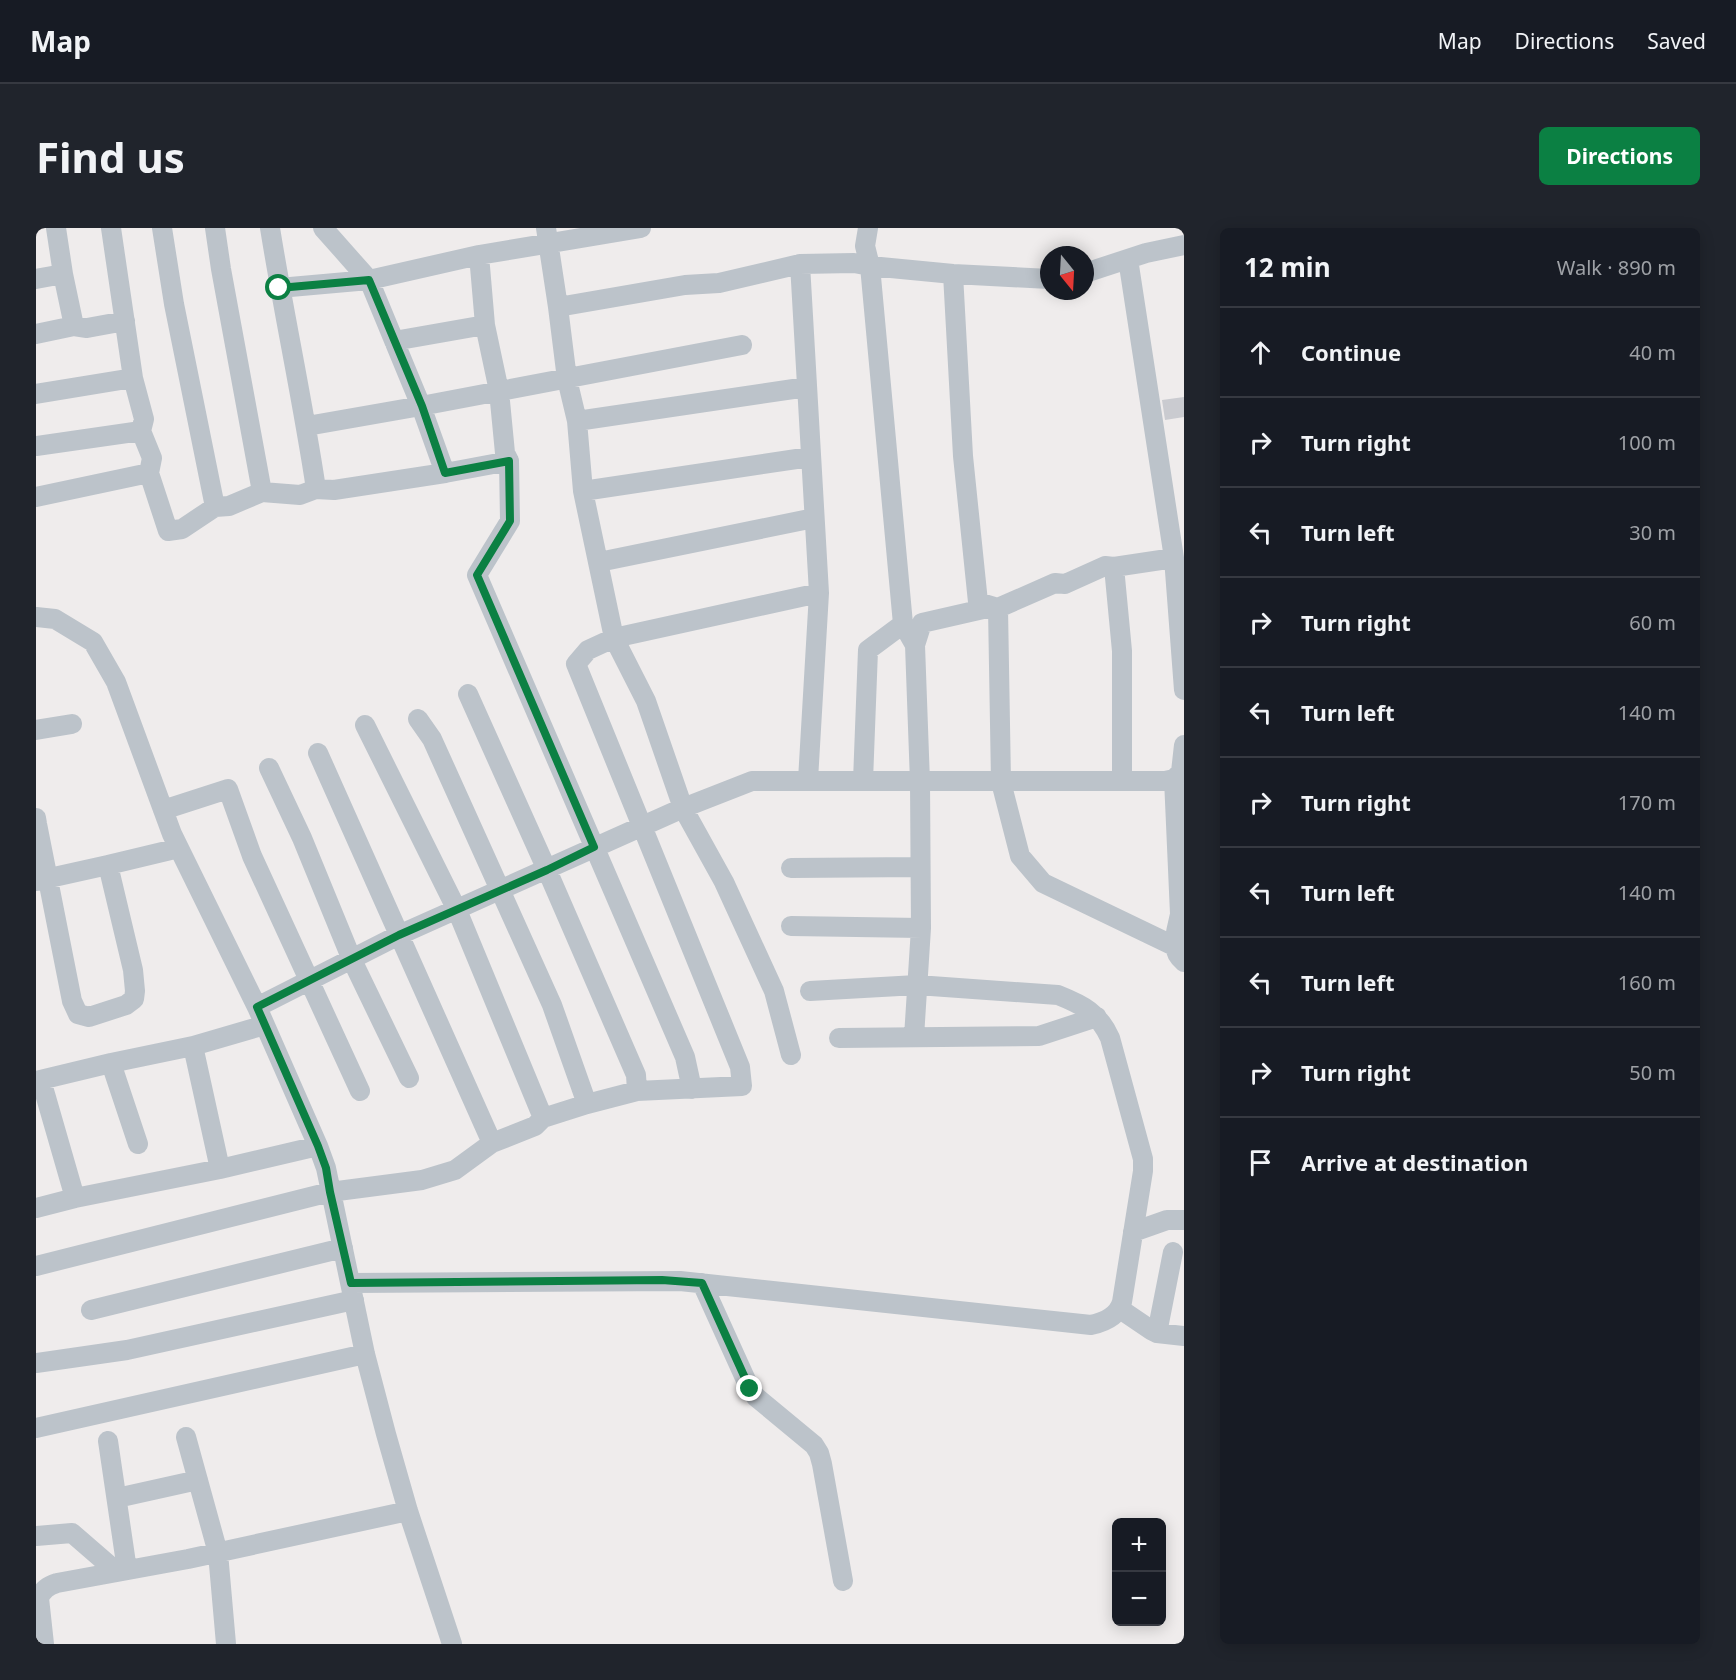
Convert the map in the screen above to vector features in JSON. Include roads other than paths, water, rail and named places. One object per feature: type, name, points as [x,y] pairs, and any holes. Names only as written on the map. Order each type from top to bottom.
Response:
[{"type":"street","points":[[56,228],[74,326]]},
{"type":"street","points":[[111,228],[133,378],[144,419],[141,431],[152,458],[149,473],[168,531],[182,528],[215,507],[229,506],[262,492],[300,495],[316,489],[334,490],[509,461]]},
{"type":"street","points":[[162,228],[174,304],[215,507]]},
{"type":"street","points":[[215,228],[262,492]]},
{"type":"street","points":[[270,228],[279,288],[307,426],[316,489]]},
{"type":"street","points":[[323,228],[369,280],[422,406],[445,473]]},
{"type":"street","points":[[279,288],[369,280],[479,255],[548,235],[641,228]]},
{"type":"street","points":[[868,228],[865,246],[870,266],[903,624],[915,645]]},
{"type":"street","points":[[548,235],[567,379],[577,421],[583,491],[614,638],[646,701],[683,808],[724,882],[774,991],[791,1055]]},
{"type":"street","points":[[1094,270],[1146,253],[1184,245]]},
{"type":"street","points":[[479,255],[485,325],[499,391],[505,453],[509,461],[510,521],[477,575],[685,1057],[692,1089]]},
{"type":"street","points":[[1128,259],[1180,586],[1184,690]]},
{"type":"street","points":[[558,308],[684,285],[719,283],[801,264],[854,263],[953,274],[1040,279]]},
{"type":"street","points":[[801,264],[819,594],[808,780]]},
{"type":"street","points":[[36,279],[63,274]]},
{"type":"street","points":[[953,274],[963,456],[978,602],[995,607]]},
{"type":"street","points":[[36,334],[74,326],[87,328],[124,321]]},
{"type":"street","points":[[394,341],[485,325]]},
{"type":"street","points":[[307,426],[742,345]]},
{"type":"street","points":[[36,394],[133,378]]},
{"type":"street","points":[[577,421],[807,387]]},
{"type":"street","points":[[36,446],[141,431]]},
{"type":"street","points":[[583,491],[810,457]]},
{"type":"street","points":[[36,497],[149,473]]},
{"type":"street","points":[[598,562],[814,518]]},
{"type":"street","points":[[914,1037],[921,928],[920,782],[915,645],[922,623],[995,607],[1055,583],[1065,584],[1105,566],[1114,567],[1174,558]]},
{"type":"street","points":[[1114,567],[1122,651],[1122,781]]},
{"type":"street","points":[[36,1266],[330,1192],[422,1180],[455,1170],[492,1143],[535,1126],[543,1118],[637,1091],[742,1086],[740,1067],[576,664],[588,650],[614,638],[819,594]]},
{"type":"street","points":[[995,607],[1001,782],[1020,856],[1043,883],[1179,954],[1182,914],[1180,774],[1184,745]]},
{"type":"street","points":[[36,617],[55,619],[93,642],[116,682],[179,848],[257,1007],[318,1146],[326,1168],[365,1354],[386,1434],[451,1644]]},
{"type":"street","points":[[863,781],[868,650],[903,624]]},
{"type":"street","points":[[468,694],[636,1076],[637,1091]]},
{"type":"street","points":[[418,719],[432,739],[552,1005],[587,1104]]},
{"type":"street","points":[[36,730],[72,724]]},
{"type":"street","points":[[365,725],[457,910],[543,1118]]},
{"type":"street","points":[[318,753],[492,1143]]},
{"type":"street","points":[[269,768],[302,838],[352,960],[409,1078]]},
{"type":"street","points":[[257,1007],[399,935],[683,808],[752,782],[808,780],[1165,781],[1180,774]]},
{"type":"street","points":[[163,810],[228,789],[252,856],[360,1091]]},
{"type":"street","points":[[36,818],[42,880],[72,1001],[78,1014],[89,1017],[126,1005],[134,999],[135,992],[133,970],[108,865]]},
{"type":"street","points":[[42,880],[179,848]]},
{"type":"street","points":[[791,868],[920,867]]},
{"type":"street","points":[[791,926],[921,928]]},
{"type":"street","points":[[36,1363],[127,1350],[353,1291],[662,1280],[1091,1325],[1107,1320],[1120,1309],[1143,1171],[1143,1159],[1110,1038],[1105,1026],[1097,1017],[1076,1002],[1058,995],[917,984],[810,991]]},
{"type":"street","points":[[839,1038],[1040,1036],[1097,1017]]},
{"type":"street","points":[[75,1198],[38,1081],[193,1046],[265,1025]]},
{"type":"street","points":[[193,1046],[220,1169]]},
{"type":"street","points":[[111,1063],[138,1144]]},
{"type":"street","points":[[36,1208],[318,1146]]},
{"type":"street","points":[[1133,1232],[1167,1220],[1184,1220]]},
{"type":"street","points":[[91,1310],[343,1248]]},
{"type":"street","points":[[1157,1333],[1173,1252]]},
{"type":"street","points":[[702,1283],[750,1389],[814,1445],[819,1454],[843,1581]]},
{"type":"street","points":[[1120,1309],[1157,1333],[1184,1336]]},
{"type":"street","points":[[36,1428],[365,1354]]},
{"type":"street","points":[[186,1437],[218,1553],[226,1644]]},
{"type":"street","points":[[108,1441],[117,1498],[122,1571]]},
{"type":"street","points":[[117,1498],[198,1479]]},
{"type":"street","points":[[44,1644],[39,1598],[41,1592],[47,1587],[57,1583],[218,1553],[408,1510]]},
{"type":"street","points":[[36,1536],[72,1533],[122,1571]]}]
